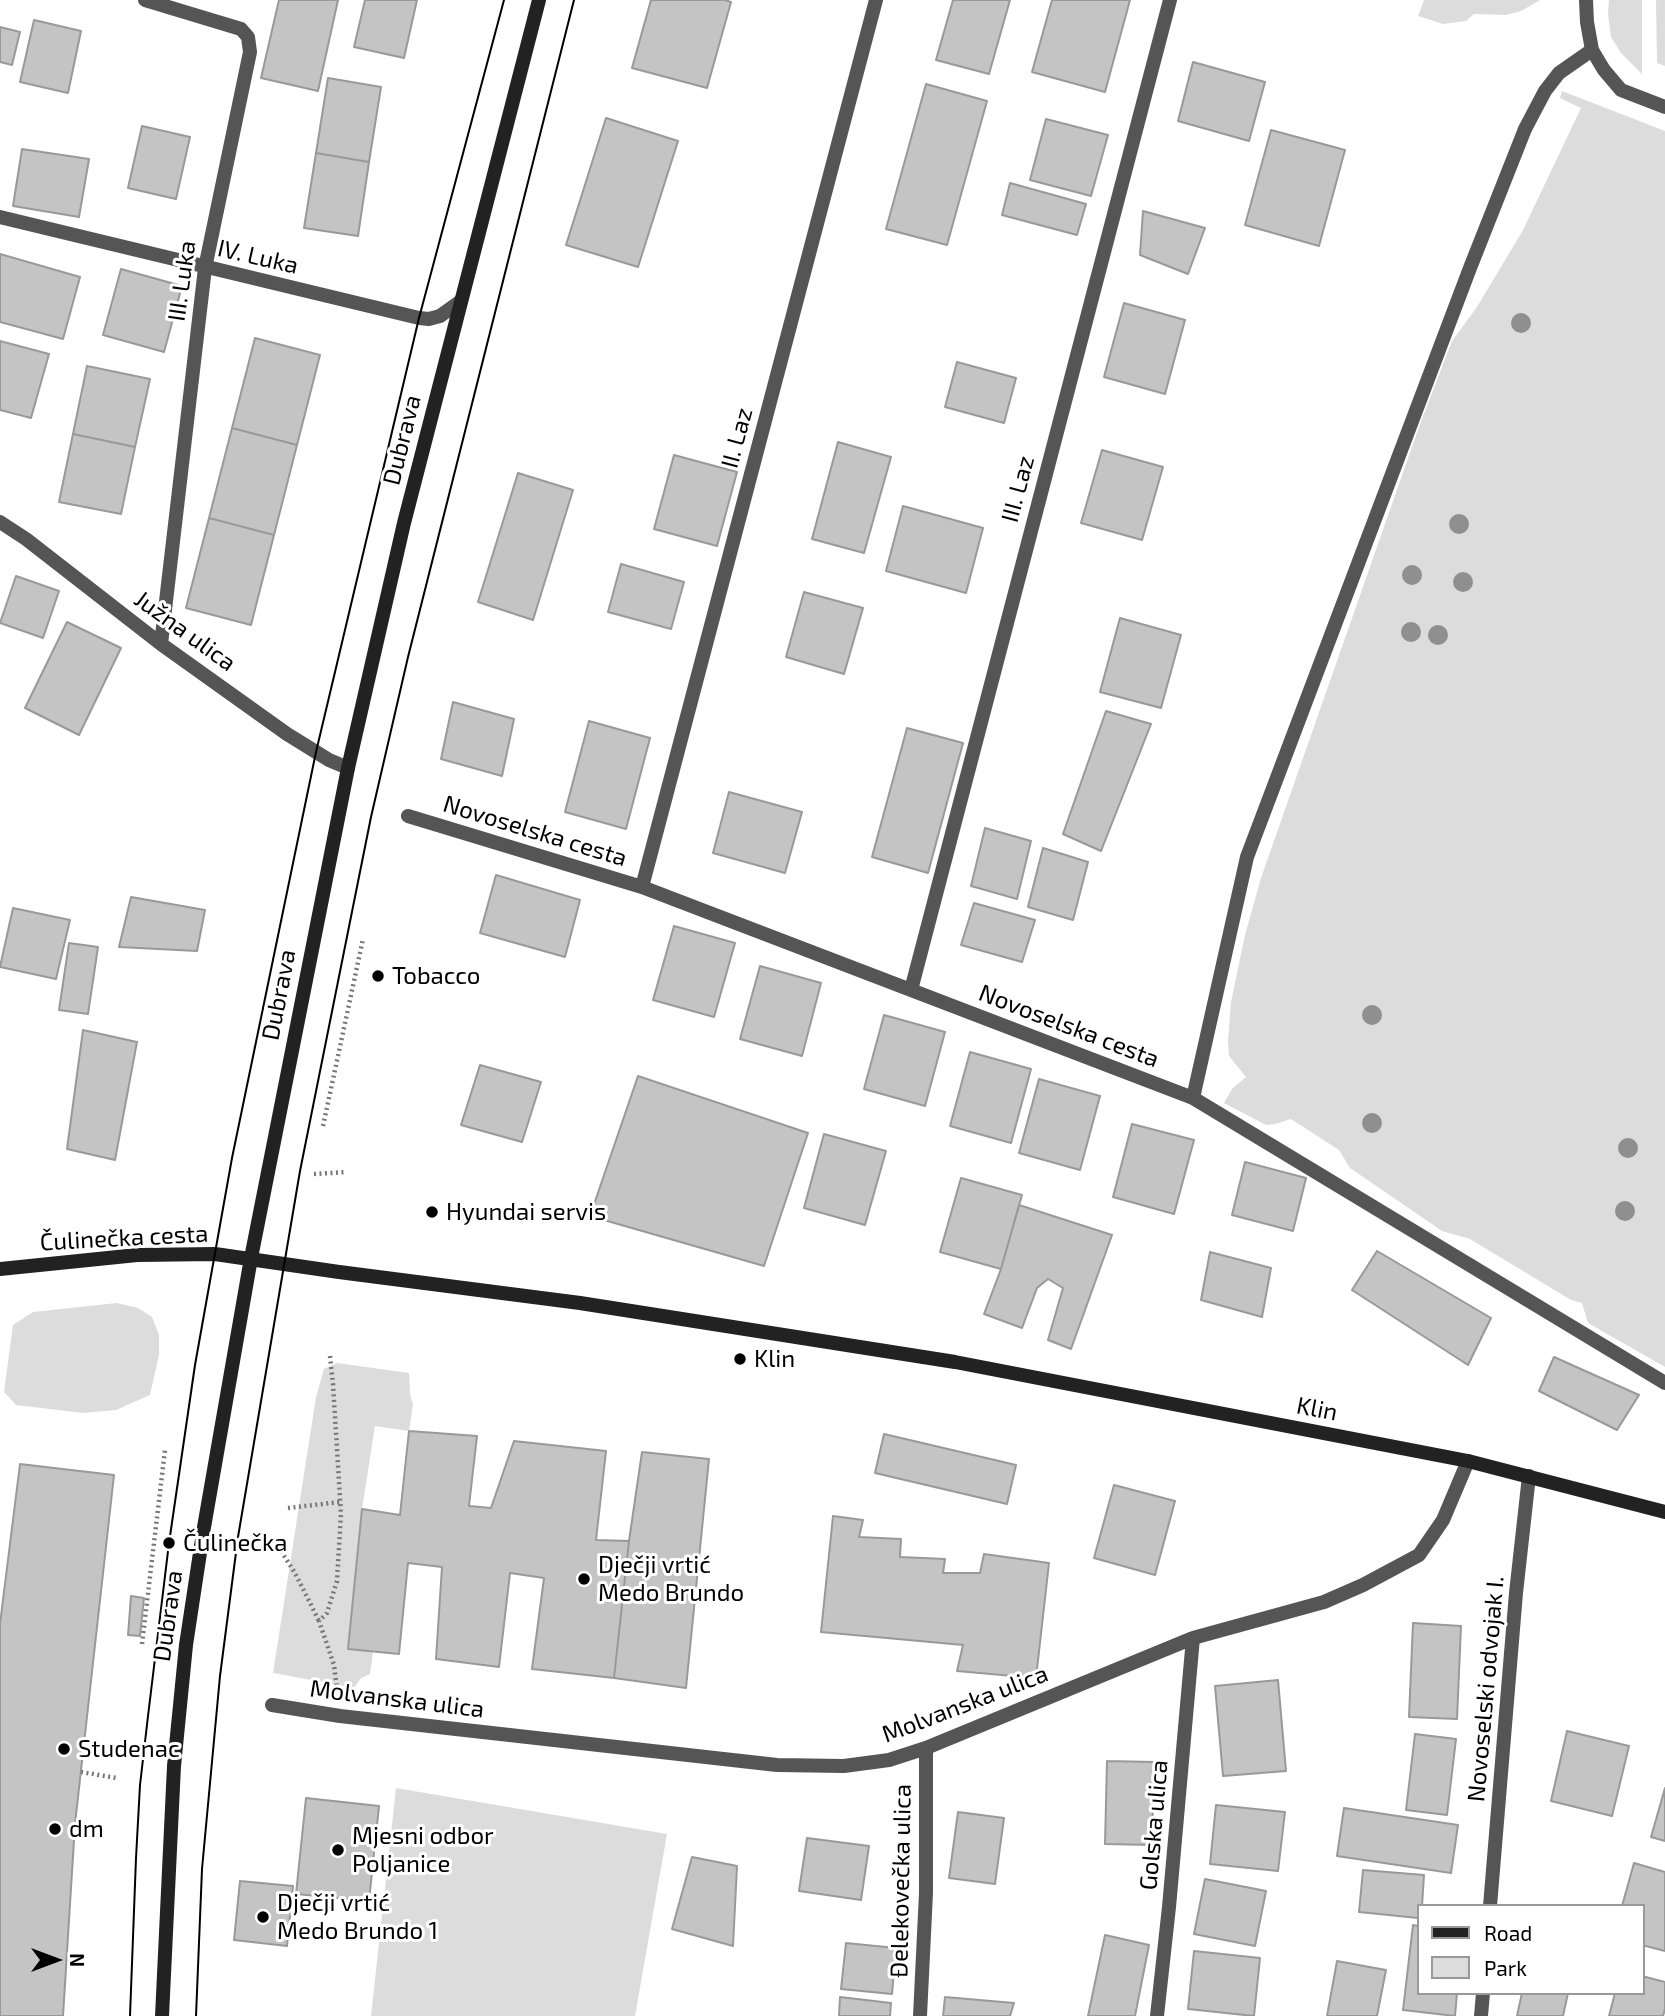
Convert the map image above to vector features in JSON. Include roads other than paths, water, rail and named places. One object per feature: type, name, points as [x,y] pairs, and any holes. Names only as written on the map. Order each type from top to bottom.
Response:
[{"type":"main road","name":"Dubrava","points":[[162,2016],[170,1821],[185,1657],[203,1534],[251,1258],[348,768],[404,523],[539,0]]},
{"type":"main road","name":"Čulinečka cesta","points":[[0,1269],[164,1253],[251,1258]]},
{"type":"main road","name":"Klin","points":[[251,1258],[580,1303],[955,1362],[1468,1461],[1665,1512]]},
{"type":"street","name":"III. Luka","points":[[145,0],[241,29],[248,37],[250,52],[205,268],[161,644]]},
{"type":"street","name":"II. Laz","points":[[642,887],[876,0]]},
{"type":"street","name":"III. Laz","points":[[911,989],[1170,0]]},
{"type":"street","points":[[1586,0],[1592,50],[1604,70],[1621,90],[1665,107]]},
{"type":"street","points":[[1193,1098],[1247,858],[1470,268],[1525,129],[1545,92],[1559,73],[1592,50]]},
{"type":"street","name":"IV. Luka","points":[[0,218],[419,318],[440,316],[461,301]]},
{"type":"street","name":"Južna ulica","points":[[0,522],[26,539],[161,644],[294,738],[329,760],[348,768]]},
{"type":"street","name":"Novoselska cesta","points":[[408,816],[642,887],[1193,1098],[1665,1383]]},
{"type":"street","name":"Molvanska ulica","points":[[272,1706],[778,1765],[844,1766],[889,1760],[926,1748],[1194,1638],[1324,1602],[1363,1585],[1419,1555],[1443,1520],[1468,1461]]},
{"type":"street","name":"Novoselski odvojak I.","points":[[1490,1904],[1516,1593],[1529,1476]]},
{"type":"street","name":"Golska ulica","points":[[1157,2016],[1194,1638]]},
{"type":"street","name":"Đelekovečka ulica","points":[[920,2016],[926,1893],[926,1748]]},
{"type":"street","points":[[1481,2016],[1483,1995]]},
{"type":"tram line","points":[[130,2016],[140,1785],[148,1716],[169,1543],[195,1365],[232,1158],[316,752],[419,318],[504,0]]},
{"type":"tram line","points":[[196,2016],[202,1869],[220,1676],[238,1537],[300,1171],[371,817],[408,657],[574,0]]},
{"type":"place","name":"Tobacco","points":[[378,976]]},
{"type":"place","name":"Hyundai servis","points":[[432,1212]]},
{"type":"place","name":"Klin","points":[[740,1359]]},
{"type":"place","name":"Čulinečka","points":[[169,1543]]},
{"type":"place","name":"Dječji vrtić Medo Brundo","points":[[584,1579]]},
{"type":"place","name":"Studenac","points":[[64,1749]]},
{"type":"place","name":"dm","points":[[55,1829]]},
{"type":"place","name":"Mjesni odbor Poljanice","points":[[338,1850]]},
{"type":"place","name":"Dječji vrtić Medo Brundo 1","points":[[263,1917]]}]
